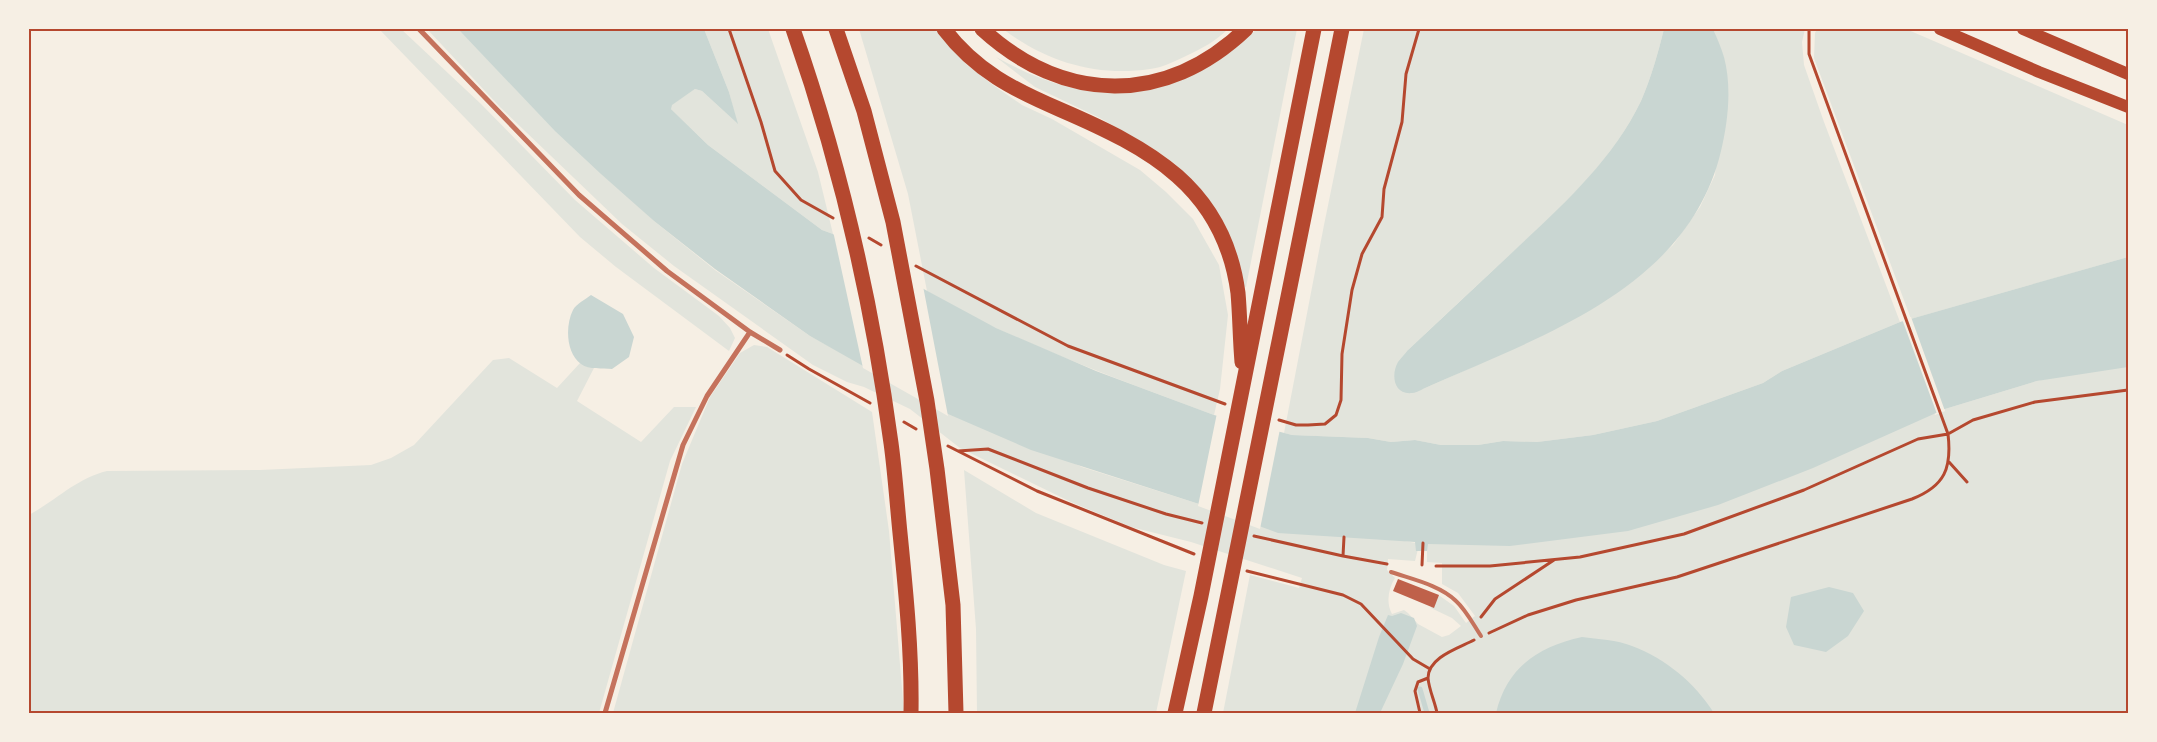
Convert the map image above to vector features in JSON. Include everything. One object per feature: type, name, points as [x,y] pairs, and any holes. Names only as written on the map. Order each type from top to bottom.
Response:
[{"type":"highway","points":[[793,29],[844,195],[866,293],[892,444],[907,608],[911,713]]},
{"type":"highway","points":[[836,29],[864,110],[893,222],[925,392],[937,469],[952,605],[956,713]]},
{"type":"highway","points":[[944,29],[964,52],[995,77],[1018,92],[1110,131],[1145,150],[1172,170],[1193,190],[1208,211],[1218,230],[1233,270],[1238,293],[1243,383]]},
{"type":"highway","points":[[982,29],[999,45],[1022,61],[1052,75],[1084,84],[1117,86],[1138,85],[1188,70],[1230,44],[1246,29]]},
{"type":"highway","points":[[1175,713],[1201,596],[1314,29]]},
{"type":"highway","points":[[1204,713],[1342,29]]},
{"type":"main road","points":[[1940,29],[2039,72],[2128,107]]},
{"type":"main road","points":[[2023,29],[2128,74]]},
{"type":"street","points":[[419,29],[579,195],[667,271],[750,332],[780,350]]},
{"type":"street","points":[[605,713],[683,445],[707,396],[750,332]]},
{"type":"lane","points":[[1391,572],[1443,592],[1454,599],[1463,608],[1481,636]]},
{"type":"path","points":[[729,29],[761,122],[775,172],[801,200],[835,219]]},
{"type":"path","points":[[1278,419],[1296,425],[1325,424],[1336,414],[1341,400],[1342,354],[1352,290],[1362,254],[1382,217],[1384,189],[1402,122],[1406,74],[1419,29]]},
{"type":"path","points":[[1436,713],[1428,678],[1434,662],[1481,636],[1528,615],[1576,600],[1677,577],[1912,499],[1936,486],[1944,474],[1949,462],[1948,434],[1809,54],[1808,29]]},
{"type":"path","points":[[868,237],[884,247]]},
{"type":"path","points":[[909,262],[933,277],[1068,346],[1206,398],[1233,406]]},
{"type":"path","points":[[780,350],[808,369],[870,403]]},
{"type":"path","points":[[1436,566],[1490,566],[1580,557],[1684,534],[1804,490],[1918,439],[1948,434],[1973,420],[2035,402],[2128,390]]},
{"type":"path","points":[[896,418],[923,432]]},
{"type":"path","points":[[940,442],[1037,491],[1197,555]]},
{"type":"path","points":[[958,451],[988,449],[1088,488],[1166,514],[1203,523]]},
{"type":"path","points":[[1949,462],[1967,482]]},
{"type":"path","points":[[1249,534],[1343,556],[1390,564]]},
{"type":"path","points":[[1343,556],[1344,537]]},
{"type":"path","points":[[1422,565],[1423,543]]},
{"type":"path","points":[[1474,626],[1495,599],[1554,560]]},
{"type":"path","points":[[1242,569],[1343,595],[1361,604],[1413,659],[1430,669]]},
{"type":"path","points":[[1420,713],[1415,691],[1418,682],[1428,678]]},
{"type":"shaded area","points":[[379,29],[401,29],[481,104],[575,200],[654,268],[719,316],[730,328],[735,338],[729,351],[616,267],[580,237]]},
{"type":"shaded area","points":[[427,29],[458,29],[556,131],[654,221],[715,270],[810,336],[860,363],[1082,467],[1199,504],[1416,543],[1899,428],[1934,412],[1935,415],[1945,411],[1945,409],[2037,381],[2128,360],[2128,713],[1223,713],[1250,575],[1299,588],[1302,578],[1191,542],[1131,527],[1071,502],[960,448],[910,409],[813,365],[674,266],[622,224],[500,107]],"holes":[[[1418,549],[1427,550],[1427,562],[1442,563],[1442,584],[1458,593],[1475,616],[1466,623],[1454,606],[1440,596],[1436,597],[1431,608],[1452,618],[1461,626],[1449,635],[1442,637],[1418,624],[1404,610],[1392,614],[1388,601],[1389,591],[1395,578],[1387,570],[1388,559],[1415,561]]]},
{"type":"shaded area","points":[[458,29],[704,29],[729,92],[738,124],[702,91],[695,89],[672,105],[671,109],[708,145],[822,230],[833,234],[883,267],[996,328],[1096,371],[1214,415],[1292,435],[1368,438],[1391,442],[1415,440],[1441,445],[1478,445],[1503,441],[1537,442],[1593,435],[1657,421],[1763,383],[1782,371],[1900,322],[2128,257],[2128,367],[2037,381],[1945,409],[1813,468],[1718,505],[1628,531],[1510,546],[1428,544],[1427,551],[1416,551],[1415,542],[1278,533],[1199,504],[1031,450],[948,414],[810,336],[715,269],[654,221],[555,131]]},
{"type":"shaded area","points":[[704,29],[768,29],[818,172],[833,234],[822,230],[708,145],[671,109],[671,105],[695,89],[702,91],[737,123],[729,92]]},
{"type":"shaded area","points":[[859,29],[937,29],[966,64],[993,85],[1022,105],[1052,119],[1140,170],[1193,219],[1219,265],[1228,315],[1220,389],[1214,415],[1024,341],[927,291],[908,194]]},
{"type":"shaded area","points":[[1003,29],[1228,29],[1208,44],[1164,66],[1130,71],[1111,71],[1092,69],[1054,58],[1019,41]]},
{"type":"shaded area","points":[[1257,29],[1297,29],[1246,287],[1243,286],[1232,244],[1216,210],[1175,164],[1157,151],[1100,118],[1035,87],[996,57],[1032,74],[1066,86],[1099,92],[1132,92],[1164,86],[1195,73],[1226,55]]},
{"type":"shaded area","points":[[1364,29],[1664,29],[1641,101],[1616,144],[1601,163],[1568,200],[1408,350],[1423,389],[1486,361],[1645,270],[1673,245],[1700,207],[1715,175],[1724,58],[1713,29],[1805,29],[1802,42],[1804,65],[1900,322],[1782,371],[1763,383],[1657,421],[1593,435],[1537,442],[1503,441],[1478,445],[1441,445],[1415,440],[1391,442],[1368,438],[1292,435],[1284,433]]},
{"type":"shaded area","points":[[1664,29],[1713,29],[1724,57],[1728,80],[1726,128],[1721,151],[1703,199],[1677,240],[1643,274],[1603,303],[1559,327],[1417,392],[1406,393],[1401,391],[1395,383],[1395,372],[1398,362],[1408,350],[1570,197],[1617,142],[1641,101]]},
{"type":"shaded area","points":[[1817,29],[1906,29],[2128,125],[2128,257],[1911,319],[1814,58],[1815,33]]},
{"type":"shaded area","points":[[591,295],[623,314],[634,337],[629,357],[612,369],[592,368],[581,364],[572,353],[568,339],[570,316],[574,308]]},
{"type":"shaded area","points":[[754,345],[767,347],[872,412],[889,531],[904,713],[613,713],[682,464],[710,397],[740,353]]},
{"type":"shaded area","points":[[509,358],[557,388],[580,363],[594,368],[577,401],[641,442],[674,407],[696,407],[670,461],[599,713],[29,713],[29,515],[76,484],[107,471],[260,470],[371,465],[391,458],[414,445],[493,360]]},
{"type":"shaded area","points":[[964,470],[1036,513],[1164,565],[1186,571],[1156,713],[977,713],[976,629]]},
{"type":"shaded area","points":[[1829,587],[1853,593],[1864,611],[1848,636],[1826,652],[1794,645],[1786,627],[1791,597]]},
{"type":"shaded area","points":[[1401,613],[1414,618],[1417,626],[1403,664],[1380,713],[1355,713],[1379,637],[1388,615],[1392,616]]},
{"type":"shaded area","points":[[1582,637],[1626,644],[1644,651],[1678,673],[1698,691],[1714,713],[1496,713],[1501,697],[1516,671],[1538,653],[1566,641]]},
{"type":"pier","points":[[833,231],[884,265],[923,286],[948,416],[863,368]]},
{"type":"pier","points":[[1911,317],[1945,411],[1937,414],[1902,319]]},
{"type":"pier","points":[[1217,413],[1280,429],[1260,529],[1198,506]]},
{"type":"building","points":[[1398,579],[1439,595],[1434,608],[1393,591]]},
{"type":"waterway","points":[[1420,689],[1427,713]]}]
